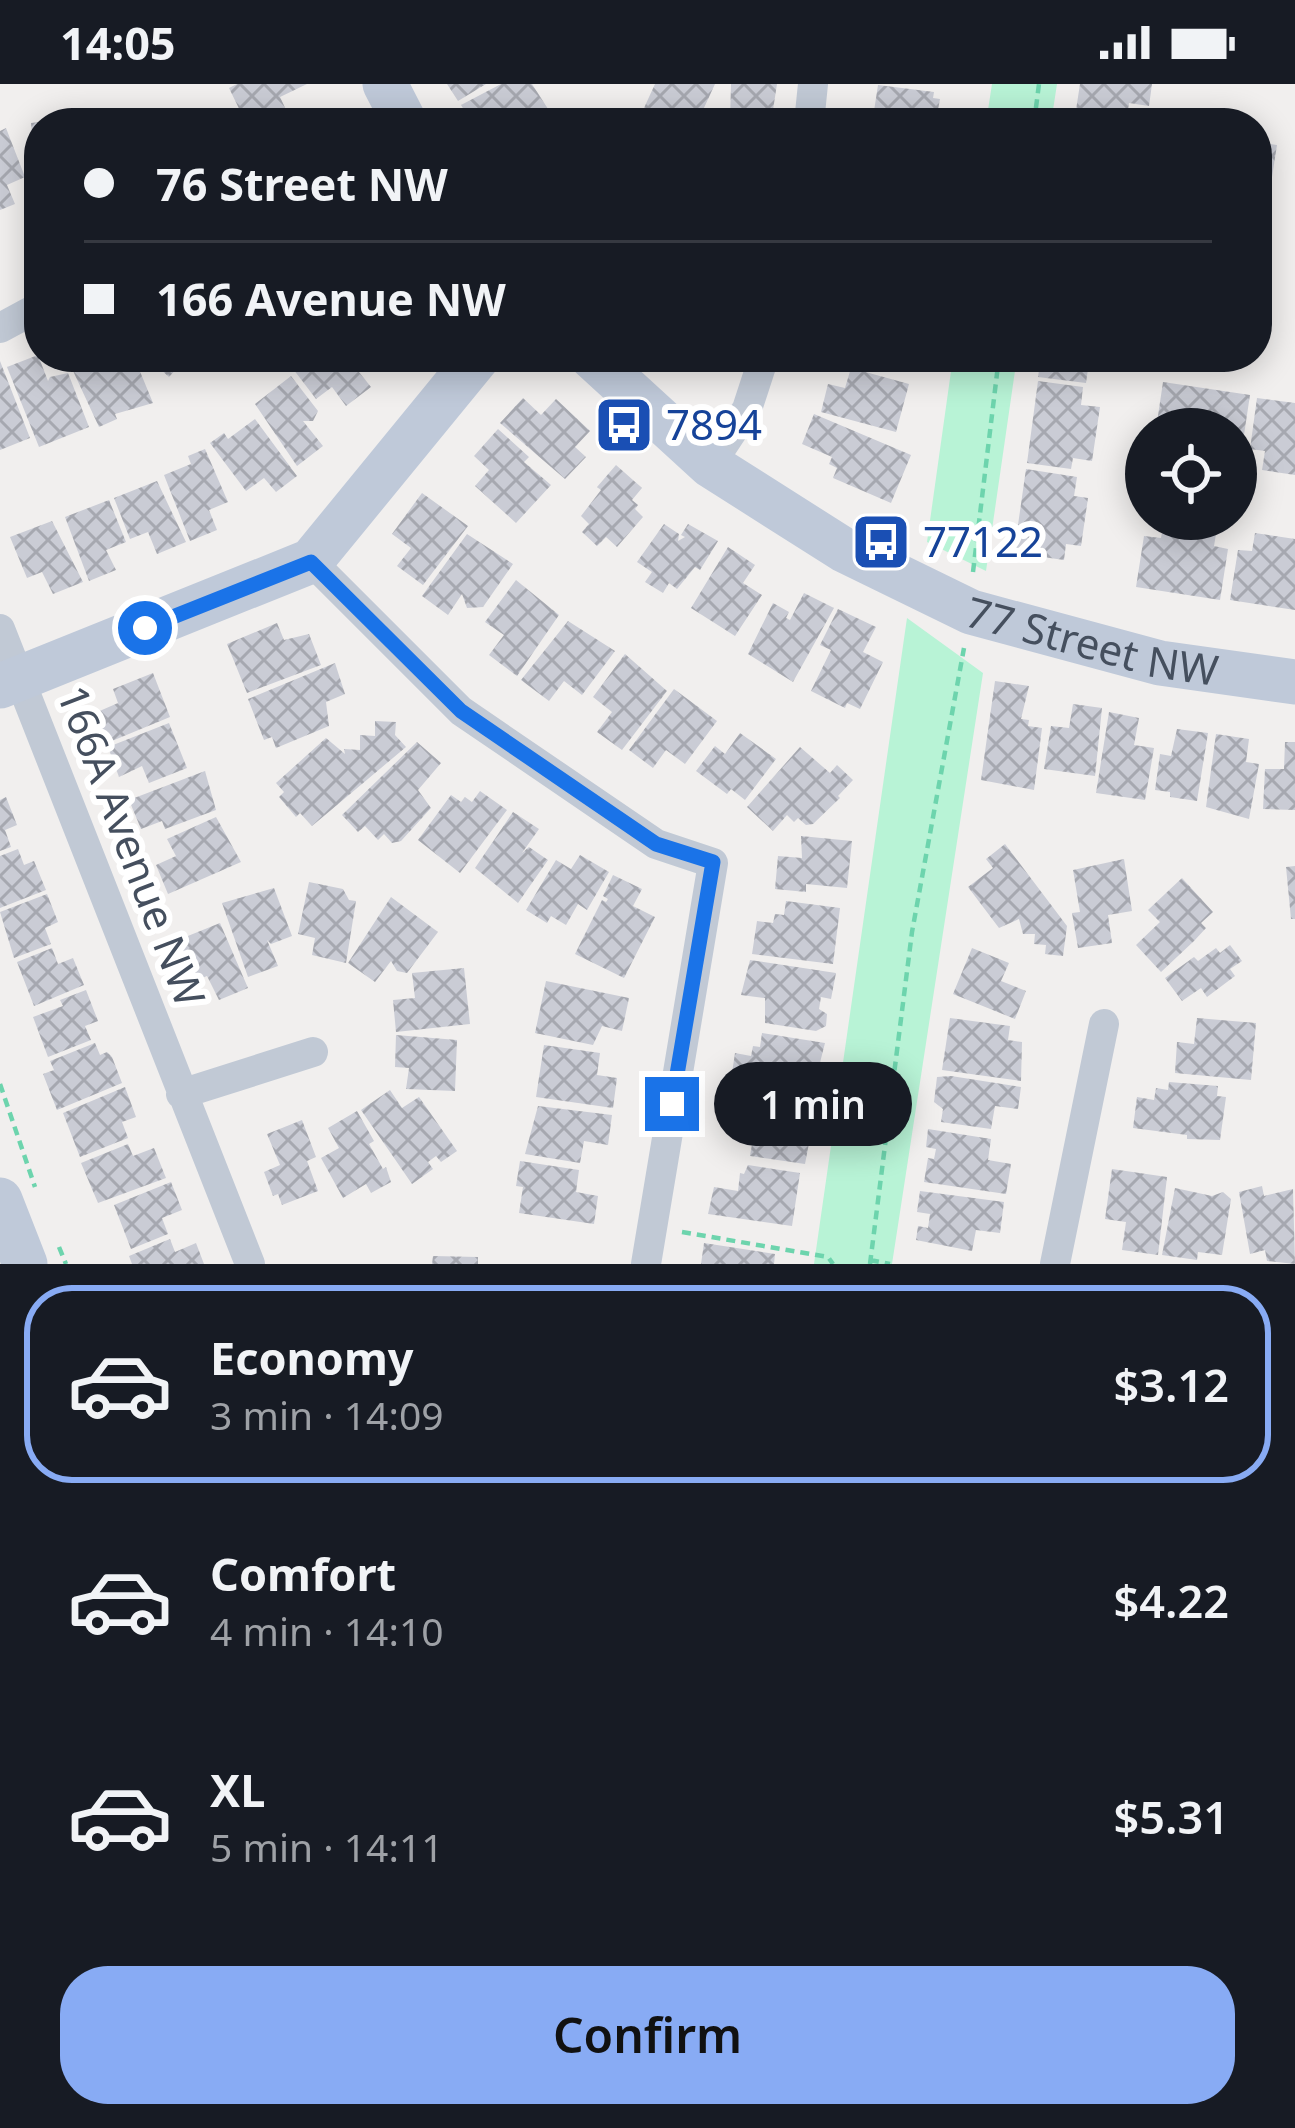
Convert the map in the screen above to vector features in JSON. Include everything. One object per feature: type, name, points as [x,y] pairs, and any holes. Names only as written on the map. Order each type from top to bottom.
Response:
[{"type":"street","points":[[10,681],[311,562],[466,372]]},
{"type":"street","name":"77 Street NW","points":[[608,372],[710,465],[844,550],[971,612],[1160,663],[1295,682]]},
{"type":"street","points":[[710,465],[747,409],[759,372]]},
{"type":"street","points":[[311,562],[461,711],[656,844],[713,862],[646,1264]]},
{"type":"street","name":"166A Avenue NW","points":[[0,629],[10,681],[250,1264]]},
{"type":"street","points":[[1054,1264],[1104,1024]]},
{"type":"street","points":[[181,1094],[313,1052]]},
{"type":"street","points":[[18,1194],[42,1255]]},
{"type":"path","points":[[890,1264],[870,1262],[912,932],[971,612],[997,372]]},
{"type":"path","points":[[0,1084],[18,1194]]},
{"type":"path","points":[[652,1227],[827,1257],[833,1264]]},
{"type":"path","points":[[42,1255],[66,1264]]},
{"type":"green space","points":[[992,84],[1057,84],[1053,108],[988,108]]},
{"type":"green space","points":[[951,372],[1015,372],[986,571],[927,542]]},
{"type":"green space","points":[[907,618],[983,673],[892,1264],[814,1264]]},
{"type":"building","points":[[307,84],[280,97],[285,108],[239,108],[229,88]]},
{"type":"building","points":[[447,84],[486,84],[458,101]]},
{"type":"building","points":[[501,84],[532,84],[547,108],[463,108]]},
{"type":"building","points":[[655,84],[715,84],[704,108],[644,108]]},
{"type":"building","points":[[731,84],[777,84],[773,108],[730,108]]},
{"type":"building","points":[[1080,84],[1152,84],[1149,106],[1076,108]]},
{"type":"building","points":[[878,85],[934,92],[933,98],[940,99],[938,108],[874,108]]},
{"type":"building","points":[[6,128],[24,177],[7,185],[15,204],[0,210],[0,131]]},
{"type":"building","points":[[24,360],[24,372],[45,372],[48,381],[68,373],[89,427],[39,447],[7,367]]},
{"type":"building","points":[[0,361],[30,438],[0,450]]},
{"type":"building","points":[[74,372],[140,372],[153,403],[115,414],[117,419],[99,427]]},
{"type":"building","points":[[295,372],[359,372],[371,387],[346,406],[332,387],[316,399]]},
{"type":"building","points":[[850,372],[909,384],[896,432],[821,412],[828,384],[845,388]]},
{"type":"building","points":[[1039,372],[1088,372],[1086,383],[1038,377]]},
{"type":"building","points":[[291,376],[318,411],[313,421],[303,421],[323,446],[297,466],[255,404]]},
{"type":"building","points":[[1038,381],[1083,387],[1081,405],[1100,407],[1092,461],[1073,458],[1071,469],[1027,463]]},
{"type":"building","points":[[1163,382],[1250,395],[1248,408],[1159,408]]},
{"type":"building","points":[[523,398],[541,415],[556,399],[590,431],[575,447],[586,457],[565,479],[500,423]]},
{"type":"building","points":[[1257,398],[1295,403],[1295,475],[1262,470],[1265,451],[1257,450]]},
{"type":"building","points":[[814,414],[911,455],[891,503],[833,478],[837,468],[829,464],[832,457],[802,444]]},
{"type":"building","points":[[255,419],[297,476],[276,492],[264,478],[246,491],[210,443],[224,433],[228,439]]},
{"type":"building","points":[[498,429],[529,457],[524,462],[551,485],[516,523],[475,486],[489,470],[474,456]]},
{"type":"building","points":[[205,449],[228,502],[209,510],[217,530],[190,541],[164,475],[191,464],[188,456]]},
{"type":"building","points":[[616,465],[642,488],[632,500],[643,517],[617,547],[606,537],[597,546],[582,532],[589,524],[581,516]]},
{"type":"building","points":[[1026,469],[1077,477],[1074,496],[1088,498],[1081,546],[1066,544],[1064,560],[1014,553]]},
{"type":"building","points":[[157,481],[186,542],[157,554],[148,532],[130,539],[114,498]]},
{"type":"building","points":[[422,493],[468,526],[423,585],[397,566],[411,548],[392,534]]},
{"type":"building","points":[[109,500],[126,542],[106,550],[116,570],[89,581],[65,517]]},
{"type":"building","points":[[52,521],[83,582],[53,594],[42,572],[27,578],[10,537]]},
{"type":"building","points":[[664,524],[679,534],[678,541],[685,537],[681,535],[688,524],[718,541],[700,570],[695,567],[677,589],[669,583],[663,593],[645,582],[652,572],[637,562]]},
{"type":"building","points":[[1257,533],[1295,539],[1295,610],[1230,600],[1238,550],[1252,551]]},
{"type":"building","points":[[467,534],[513,564],[483,607],[467,608],[462,594],[448,615],[422,596]]},
{"type":"building","points":[[1143,540],[1215,540],[1214,546],[1228,549],[1220,600],[1136,587]]},
{"type":"building","points":[[728,547],[755,565],[743,583],[762,595],[735,636],[691,608]]},
{"type":"building","points":[[516,580],[559,615],[517,676],[489,655],[504,635],[485,622]]},
{"type":"building","points":[[804,593],[834,608],[793,682],[748,654],[773,603],[789,612],[786,618],[790,620]]},
{"type":"building","points":[[838,609],[876,627],[863,652],[883,662],[860,709],[847,703],[845,708],[811,691],[831,650],[820,645]]},
{"type":"building","points":[[568,621],[615,651],[582,695],[564,681],[549,701],[521,680]]},
{"type":"building","points":[[277,623],[284,640],[309,634],[321,665],[247,693],[227,644]]},
{"type":"building","points":[[625,654],[667,691],[622,750],[597,732],[612,712],[593,697]]},
{"type":"building","points":[[335,663],[345,694],[326,702],[329,726],[276,748],[272,737],[264,740],[248,699]]},
{"type":"building","points":[[153,673],[170,717],[107,743],[95,713],[118,703],[113,689]]},
{"type":"building","points":[[995,681],[1029,686],[1021,719],[1029,720],[1028,726],[1042,728],[1034,790],[981,780]]},
{"type":"building","points":[[674,689],[717,721],[685,764],[666,750],[653,768],[629,750]]},
{"type":"building","points":[[1073,704],[1102,708],[1095,776],[1044,769],[1051,726],[1069,728]]},
{"type":"building","points":[[1109,712],[1139,718],[1134,745],[1154,748],[1145,800],[1096,793]]},
{"type":"building","points":[[375,721],[396,722],[395,735],[406,747],[312,826],[300,813],[296,817],[279,797],[284,792],[276,783],[326,738],[345,754],[344,749],[360,750],[360,735],[375,736]]},
{"type":"building","points":[[169,723],[187,768],[149,783],[142,766],[119,777],[108,747]]},
{"type":"building","points":[[1177,729],[1208,733],[1197,801],[1155,790],[1160,754],[1171,756]]},
{"type":"building","points":[[740,733],[776,759],[745,800],[731,789],[727,794],[696,771],[715,746],[725,754]]},
{"type":"building","points":[[1216,734],[1249,739],[1246,762],[1259,764],[1249,819],[1206,807]]},
{"type":"building","points":[[417,742],[441,763],[418,790],[431,808],[401,841],[392,843],[384,834],[378,840],[365,826],[358,832],[342,815]]},
{"type":"building","points":[[1285,742],[1295,742],[1295,810],[1263,809],[1265,769],[1284,769]]},
{"type":"building","points":[[800,747],[830,773],[837,765],[853,780],[813,824],[798,818],[794,822],[787,815],[773,831],[747,807]]},
{"type":"building","points":[[205,771],[216,810],[165,829],[162,821],[141,829],[129,800]]},
{"type":"building","points":[[480,791],[507,810],[460,873],[418,840],[451,795],[472,802]]},
{"type":"building","points":[[6,797],[17,825],[5,830],[11,847],[0,851],[0,800]]},
{"type":"building","points":[[513,812],[539,829],[522,853],[529,847],[548,860],[518,903],[475,868]]},
{"type":"building","points":[[216,817],[241,862],[168,894],[156,865],[176,856],[167,839]]},
{"type":"building","points":[[801,836],[852,841],[847,888],[806,884],[806,892],[775,889],[778,856],[802,858]]},
{"type":"building","points":[[1005,844],[1067,926],[1063,956],[1045,954],[1046,945],[1034,944],[1035,934],[1023,934],[1019,919],[999,928],[968,887],[993,868],[986,859]]},
{"type":"building","points":[[18,849],[24,865],[34,861],[46,890],[0,908],[0,856]]},
{"type":"building","points":[[580,855],[609,872],[587,910],[578,904],[566,925],[551,916],[547,923],[526,910],[556,860],[571,869]]},
{"type":"building","points":[[1124,859],[1132,911],[1108,915],[1112,943],[1078,948],[1072,913],[1080,912],[1073,870]]},
{"type":"building","points":[[1295,866],[1295,919],[1291,919],[1286,867]]},
{"type":"building","points":[[613,875],[642,889],[633,906],[655,917],[624,978],[575,954],[602,900],[608,899],[603,896]]},
{"type":"building","points":[[1182,878],[1213,912],[1201,923],[1206,928],[1161,972],[1136,945],[1160,922],[1148,910]]},
{"type":"building","points":[[309,882],[343,889],[349,900],[356,901],[346,963],[312,955],[315,938],[298,934]]},
{"type":"building","points":[[274,888],[292,936],[271,944],[267,940],[278,966],[248,977],[222,903]]},
{"type":"building","points":[[47,894],[58,922],[45,928],[51,944],[14,958],[0,912]]},
{"type":"building","points":[[391,897],[438,932],[407,973],[397,971],[391,961],[375,982],[348,963]]},
{"type":"building","points":[[786,901],[840,908],[833,964],[752,954],[757,921],[773,923],[775,914],[784,915]]},
{"type":"building","points":[[220,923],[248,988],[219,1000],[207,976],[190,983],[173,942]]},
{"type":"building","points":[[1230,945],[1242,961],[1230,969],[1235,976],[1207,997],[1201,988],[1182,1001],[1165,978],[1194,957],[1198,961]]},
{"type":"building","points":[[52,948],[58,964],[73,958],[84,985],[34,1006],[17,962]]},
{"type":"building","points":[[972,948],[1009,963],[1001,981],[1026,991],[1015,1019],[953,994]]},
{"type":"building","points":[[750,960],[836,973],[831,999],[821,997],[819,1009],[827,1014],[826,1026],[816,1031],[765,1023],[765,998],[741,995]]},
{"type":"building","points":[[464,968],[470,1024],[396,1032],[393,1000],[415,998],[412,973]]},
{"type":"building","points":[[546,981],[629,998],[622,1031],[602,1026],[593,1045],[535,1033]]},
{"type":"building","points":[[86,990],[98,1021],[85,1026],[91,1040],[48,1057],[33,1017],[63,1006],[60,1000]]},
{"type":"building","points":[[950,1018],[1010,1026],[1008,1040],[1022,1042],[1021,1081],[942,1070]]},
{"type":"building","points":[[1197,1018],[1256,1023],[1251,1080],[1175,1073],[1177,1042],[1194,1044]]},
{"type":"building","points":[[762,1033],[825,1043],[811,1098],[730,1086],[735,1053],[751,1056],[753,1046],[760,1047]]},
{"type":"building","points":[[396,1035],[457,1040],[455,1091],[406,1089],[409,1068],[395,1067]]},
{"type":"building","points":[[95,1043],[100,1055],[107,1052],[112,1057],[122,1083],[57,1110],[43,1074],[54,1070],[50,1061]]},
{"type":"building","points":[[544,1045],[600,1053],[597,1075],[617,1078],[613,1108],[536,1097]]},
{"type":"building","points":[[937,1077],[1021,1087],[1018,1109],[995,1106],[991,1129],[941,1122],[943,1109],[934,1102]]},
{"type":"building","points":[[1169,1082],[1218,1086],[1217,1096],[1226,1097],[1220,1140],[1133,1128],[1137,1097],[1154,1100],[1156,1088],[1168,1090]]},
{"type":"building","points":[[125,1087],[136,1117],[122,1122],[128,1138],[80,1157],[63,1113]]},
{"type":"building","points":[[390,1090],[402,1108],[419,1097],[457,1151],[441,1162],[436,1156],[428,1162],[433,1169],[412,1184],[361,1110]]},
{"type":"building","points":[[729,1094],[816,1107],[805,1164],[750,1156],[752,1144],[745,1143],[746,1133],[723,1130]]},
{"type":"building","points":[[538,1106],[612,1115],[608,1145],[584,1141],[580,1163],[525,1154]]},
{"type":"building","points":[[357,1111],[391,1182],[371,1193],[366,1184],[343,1198],[321,1158],[339,1148],[328,1128]]},
{"type":"building","points":[[302,1120],[316,1157],[307,1161],[318,1191],[282,1205],[264,1172],[280,1165],[267,1134]]},
{"type":"building","points":[[928,1129],[991,1139],[988,1160],[1011,1164],[1006,1194],[924,1182],[928,1158],[934,1159],[936,1149],[926,1147]]},
{"type":"building","points":[[128,1144],[133,1156],[154,1148],[166,1178],[98,1203],[81,1163]]},
{"type":"building","points":[[520,1161],[579,1170],[576,1192],[598,1196],[594,1224],[519,1213]]},
{"type":"building","points":[[748,1165],[800,1173],[792,1226],[708,1214],[714,1187],[738,1191],[740,1173]]},
{"type":"building","points":[[1112,1169],[1167,1177],[1158,1255],[1122,1250],[1126,1222],[1105,1219]]},
{"type":"building","points":[[171,1182],[182,1210],[162,1218],[168,1234],[131,1249],[114,1205]]},
{"type":"building","points":[[1262,1186],[1264,1196],[1293,1189],[1295,1264],[1267,1261],[1265,1250],[1250,1254],[1239,1192]]},
{"type":"building","points":[[1175,1188],[1212,1196],[1223,1192],[1231,1199],[1222,1255],[1198,1252],[1197,1260],[1162,1255]]},
{"type":"building","points":[[920,1191],[1004,1202],[1000,1233],[976,1230],[972,1251],[916,1240],[918,1226],[928,1228],[930,1214],[917,1212]]},
{"type":"building","points":[[170,1239],[175,1252],[196,1243],[204,1264],[132,1264],[129,1256]]},
{"type":"building","points":[[704,1243],[775,1254],[774,1264],[701,1264]]},
{"type":"building","points":[[433,1256],[478,1257],[478,1264],[432,1264]]},
{"type":"place","name":"7894","points":[[624,425]]},
{"type":"place","name":"77122","points":[[881,542]]},
{"type":"route","points":[[145,628],[311,562],[461,711],[656,844],[713,862],[672,1104]]}]
